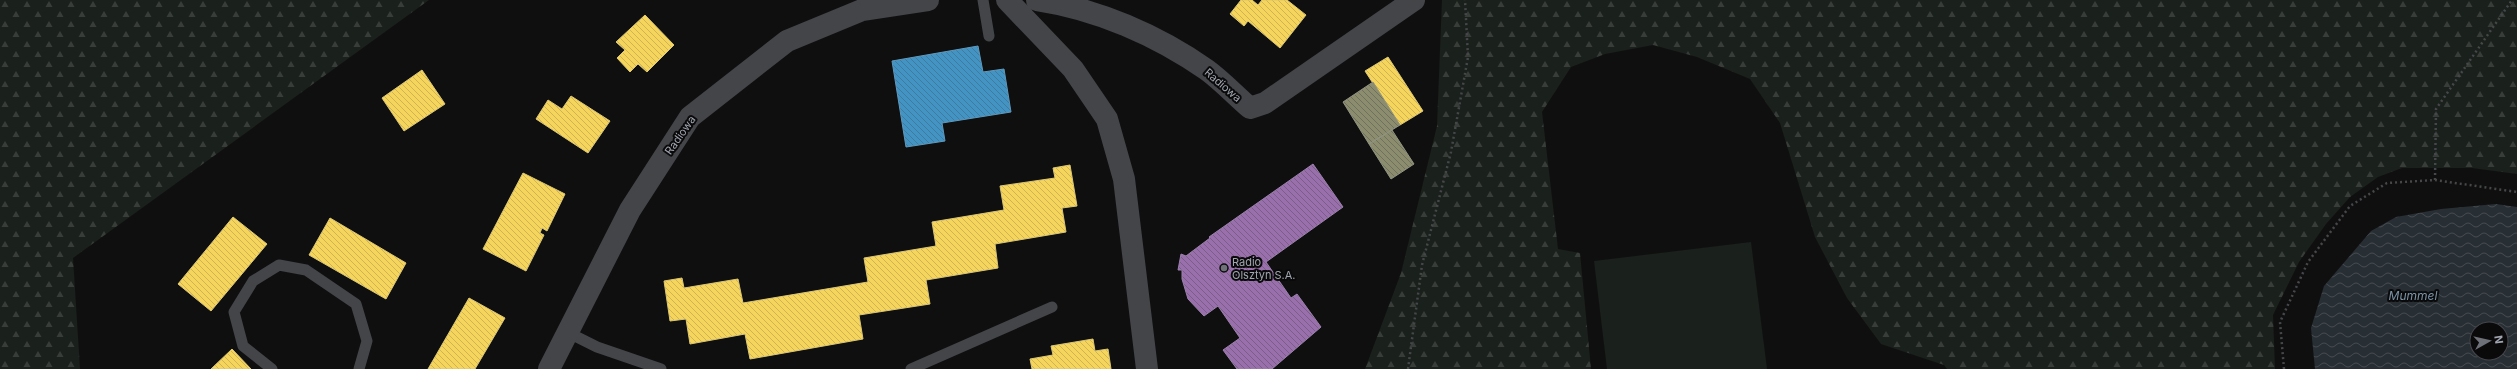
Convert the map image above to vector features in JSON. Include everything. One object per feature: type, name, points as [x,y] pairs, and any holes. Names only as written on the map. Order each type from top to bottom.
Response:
[{"type":"street","name":"Radiowa","points":[[549,369],[569,333],[630,210],[690,117],[787,41],[862,10],[928,0]]},
{"type":"street","points":[[1007,0],[1074,69],[1107,119],[1124,180],[1147,369]]},
{"type":"street","name":"Radiowa","points":[[1037,0],[1063,4],[1148,34],[1208,71],[1250,108],[1265,103],[1414,0]]},
{"type":"lane","points":[[983,0],[989,36]]},
{"type":"lane","points":[[272,369],[243,346],[234,312],[253,281],[279,265],[306,270],[356,304],[367,341],[359,369]]},
{"type":"lane","points":[[911,369],[1052,307]]},
{"type":"lane","points":[[569,333],[597,347],[661,369]]},
{"type":"path","points":[[1408,369],[1422,265],[1451,152],[1468,57],[1465,0]]},
{"type":"path","points":[[2434,180],[2436,109],[2512,0]]},
{"type":"path","points":[[2284,369],[2280,322],[2308,262],[2350,206],[2387,183],[2434,180],[2517,192]]},
{"type":"green space","points":[[0,0],[429,0],[73,258],[80,369],[0,369]]},
{"type":"green space","points":[[1442,0],[2517,0],[2517,174],[2472,168],[2402,168],[2378,177],[2350,197],[2326,224],[2299,262],[2273,315],[2275,369],[1947,369],[1944,365],[1881,344],[1847,298],[1815,237],[1780,123],[1750,79],[1697,57],[1653,45],[1605,54],[1571,67],[1542,112],[1558,249],[1580,253],[1591,369],[1365,369],[1401,273],[1437,126]]},
{"type":"green space","points":[[1751,242],[1767,369],[1607,369],[1594,261]]},
{"type":"water","name":"Mummel","points":[[2496,204],[2517,207],[2517,369],[2315,369],[2311,328],[2324,286],[2371,231],[2396,217],[2441,209]]},
{"type":"building: Mieszkania","points":[[1241,0],[1252,0],[1258,5],[1262,0],[1287,0],[1306,15],[1280,48],[1248,21],[1244,26],[1230,14]]},
{"type":"building: Mieszkania","points":[[645,15],[674,45],[647,72],[638,64],[630,72],[617,58],[625,50],[616,42]]},
{"type":"building: Mieszkania","points":[[1388,57],[1423,111],[1400,125],[1365,71]]},
{"type":"building: Mieszkania","points":[[422,70],[445,104],[404,131],[382,98]]},
{"type":"building: Mieszkania","points":[[571,96],[610,121],[588,153],[536,119],[548,100],[562,109]]},
{"type":"building: Mieszkania","points":[[1070,165],[1077,206],[1062,208],[1066,232],[995,244],[998,268],[926,280],[930,304],[859,315],[863,339],[750,359],[745,334],[690,344],[686,319],[670,321],[664,281],[682,278],[684,288],[738,279],[743,303],[868,282],[864,258],[936,246],[932,222],[1004,210],[1000,186],[1055,178],[1053,168]]},
{"type":"building: Mieszkania","points":[[523,173],[565,194],[547,231],[542,228],[540,233],[544,235],[526,271],[483,249]]},
{"type":"building: Mieszkania","points":[[233,217],[267,244],[211,311],[178,284]]},
{"type":"building: Mieszkania","points":[[330,218],[406,263],[386,299],[309,255]]},
{"type":"building: Mieszkania","points":[[469,298],[505,318],[475,369],[428,369]]},
{"type":"building: Mieszkania","points":[[1093,339],[1095,351],[1108,349],[1111,369],[1032,369],[1030,359],[1053,355],[1051,346]]},
{"type":"building: Mieszkania","points":[[232,349],[251,369],[211,369]]},
{"type":"building: Biura","name":"Radio Olsztyn S.A.","points":[[1313,164],[1343,207],[1266,262],[1291,298],[1297,294],[1321,327],[1272,369],[1237,369],[1223,350],[1240,338],[1218,306],[1204,316],[1188,299],[1182,279],[1182,270],[1178,270],[1181,254],[1186,256],[1210,238],[1209,237]]},
{"type":"building: Szkoły","points":[[978,46],[983,72],[1004,69],[1011,112],[942,123],[945,141],[906,147],[892,61]]},
{"type":"building: Przemysł","points":[[1373,82],[1400,125],[1369,144],[1343,102]]},
{"type":"building: Przemysł","points":[[1392,130],[1414,164],[1391,179],[1369,144]]},
{"type":"place","name":"Radio Olsztyn S.A.","points":[[1224,268]]}]
